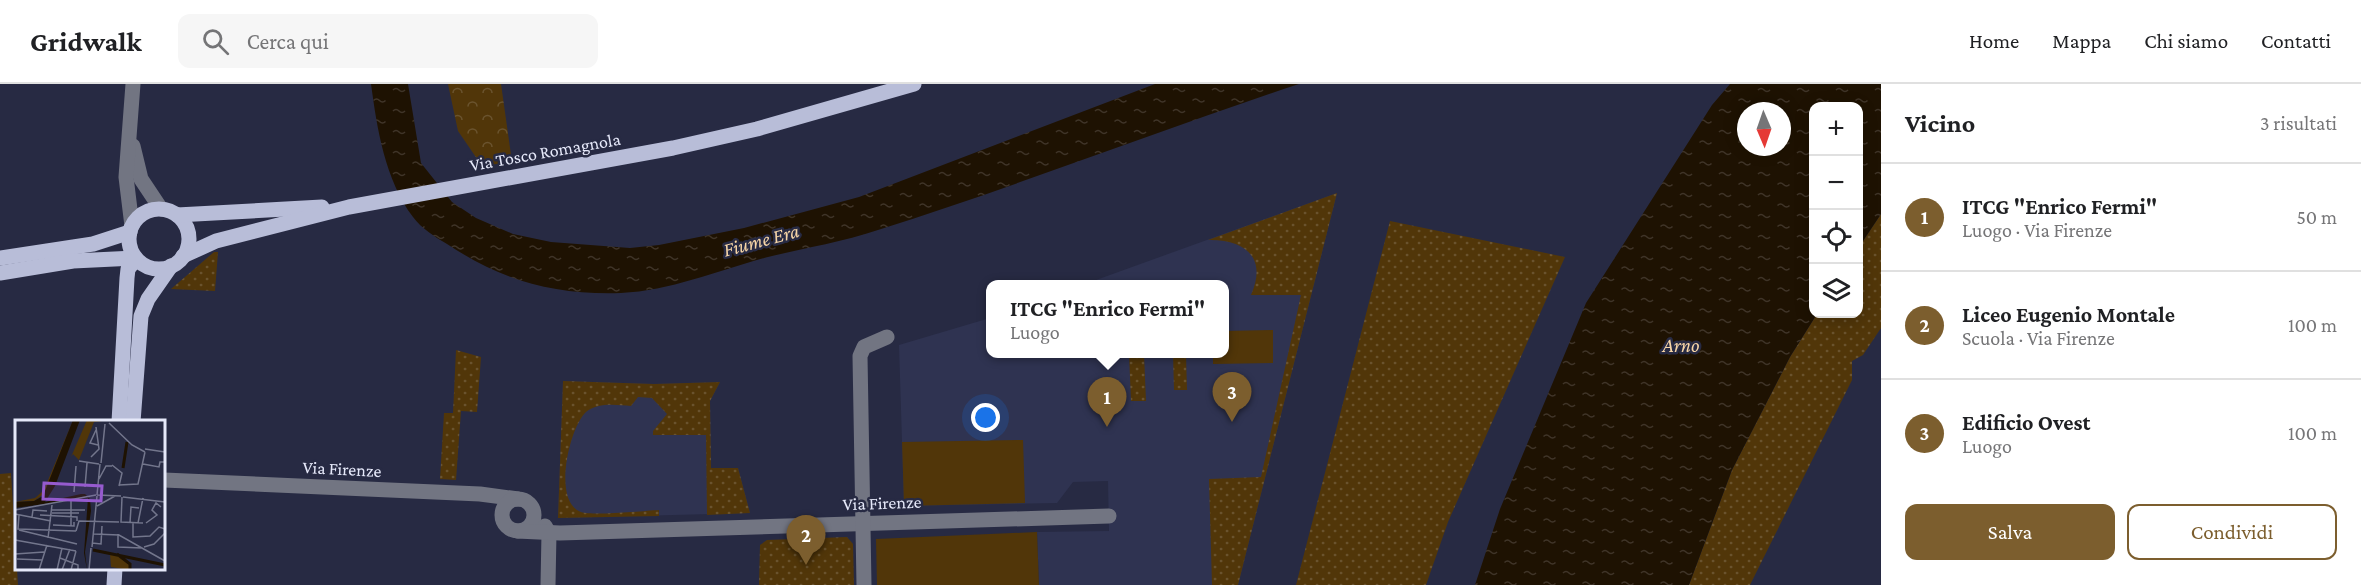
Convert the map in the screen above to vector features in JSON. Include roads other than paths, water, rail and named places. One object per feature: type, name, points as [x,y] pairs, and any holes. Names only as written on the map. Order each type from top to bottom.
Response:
[{"type":"main road","name":"Via Tosco Romagnola","points":[[177,261],[216,241],[349,207],[519,177],[757,129],[914,84]]},
{"type":"main road","points":[[0,258],[93,244],[131,229],[146,212],[161,209],[177,215],[349,207]]},
{"type":"main road","points":[[133,420],[141,316],[148,299],[188,244],[188,231],[177,215]]},
{"type":"main road","points":[[131,229],[130,245],[136,258]]},
{"type":"main road","points":[[119,420],[127,278],[128,269],[136,258]]},
{"type":"main road","points":[[0,273],[73,261],[136,258],[152,267],[177,261]]},
{"type":"main road","points":[[114,585],[115,570]]},
{"type":"street","points":[[131,229],[126,177],[131,135],[133,84]]},
{"type":"street","points":[[131,135],[139,173],[161,209]]},
{"type":"street","points":[[864,585],[860,356],[864,347],[887,337]]},
{"type":"street","name":"Via Firenze","points":[[165,480],[480,494],[518,499]]},
{"type":"street","points":[[534,513],[531,524],[517,531],[504,524],[501,514],[508,502],[518,499],[527,501],[534,513],[542,520],[549,533],[548,585]]},
{"type":"street","name":"Via Firenze","points":[[517,531],[549,533],[1109,516]]},
{"type":"water","name":"Fiume Era","points":[[371,84],[408,84],[421,163],[452,202],[476,218],[513,234],[551,242],[630,248],[659,245],[744,228],[859,197],[1155,84],[1299,84],[984,195],[865,234],[768,257],[677,284],[640,291],[597,293],[551,288],[509,276],[468,257],[424,229],[413,217],[395,187],[380,136]]},
{"type":"water","name":"Arno","points":[[1730,84],[1881,84],[1881,214],[1863,241],[1863,102],[1809,102],[1809,318],[1814,318],[1790,357],[1732,470],[1689,585],[1475,585],[1500,509],[1586,303],[1712,105]]},
{"type":"place","name":"Edificio Ovest","points":[[1232,422]]},
{"type":"place","name":"ITCG \"Enrico Fermi\"","points":[[1107,427]]},
{"type":"place","name":"Liceo Eugenio Montale","points":[[806,565]]}]
